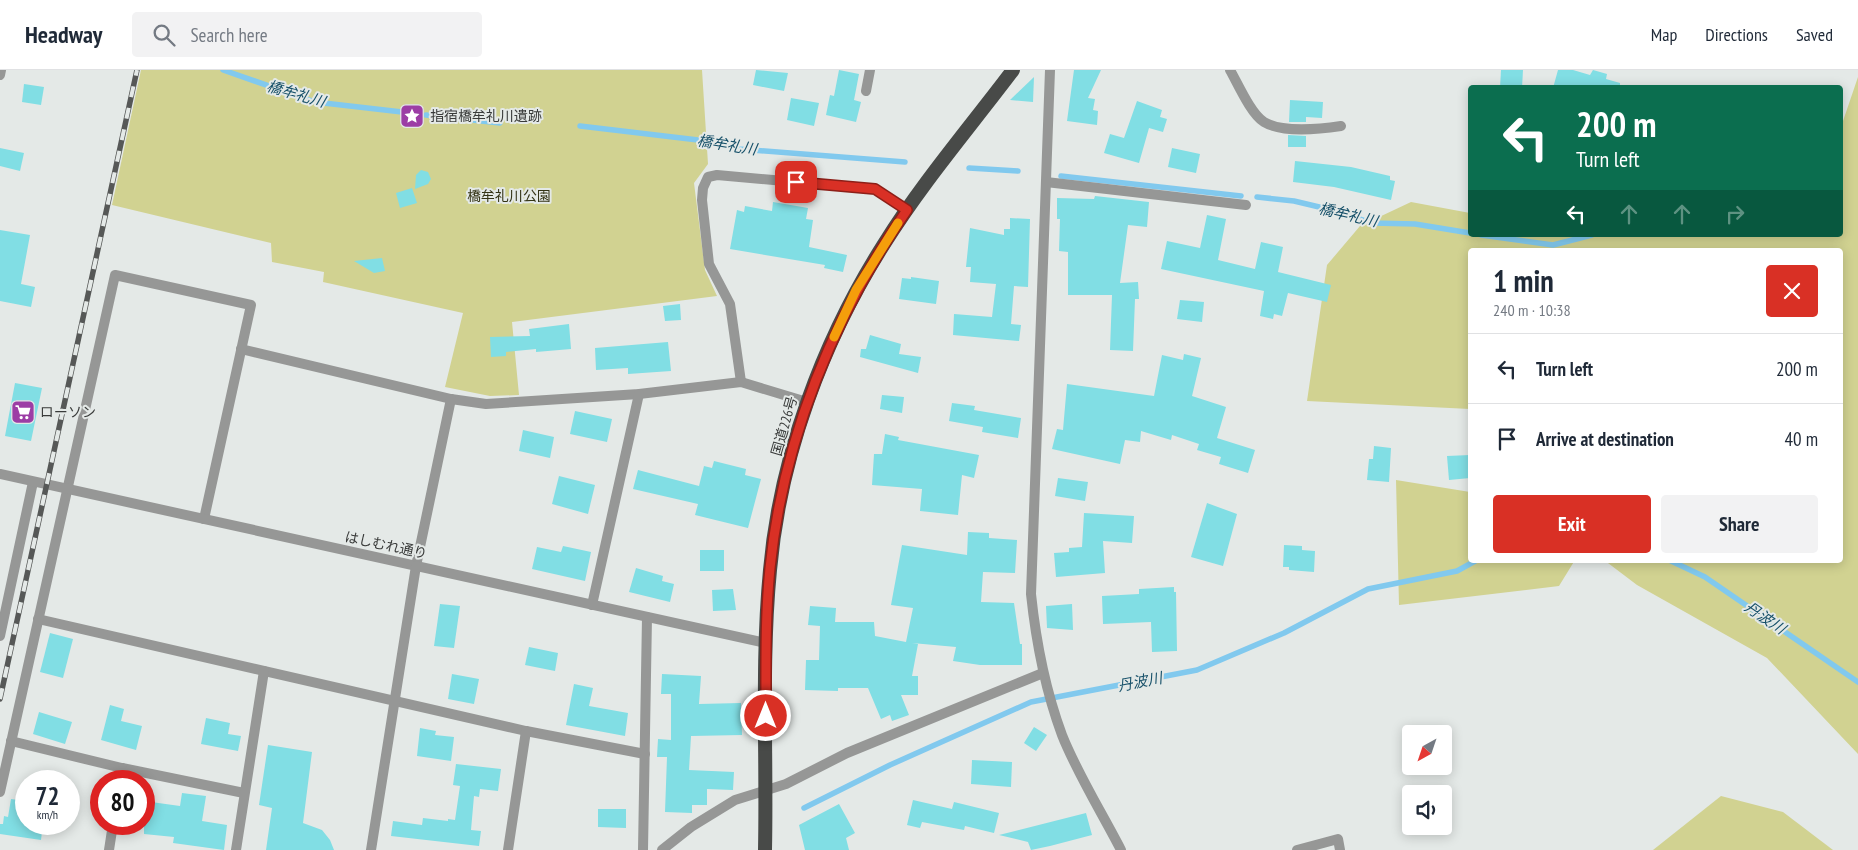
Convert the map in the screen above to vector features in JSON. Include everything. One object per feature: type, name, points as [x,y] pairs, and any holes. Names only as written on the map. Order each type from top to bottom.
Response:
[{"type":"highway","name":"国道226号","points":[[765,850],[767,790],[766,643],[770,568],[777,520],[807,402],[856,290],[884,243],[1013,70]]},
{"type":"street","points":[[0,75],[1,70]]},
{"type":"street","points":[[866,90],[870,70]]},
{"type":"street","points":[[1050,70],[1031,558],[1033,610],[1044,677],[1062,735],[1121,850]]},
{"type":"street","points":[[1230,70],[1252,108],[1264,122],[1283,127],[1320,129],[1341,126]]},
{"type":"street","points":[[741,382],[730,304],[709,264],[702,200],[703,188],[708,177],[717,175],[875,189],[907,210]]},
{"type":"street","points":[[1046,182],[1246,205]]},
{"type":"street","points":[[0,792],[115,275],[251,305],[204,520]]},
{"type":"street","points":[[241,349],[452,398],[486,404],[639,394],[741,382],[807,402]]},
{"type":"street","points":[[592,605],[639,394]]},
{"type":"street","points":[[371,850],[416,566],[452,398]]},
{"type":"street","name":"はしむれ通り","points":[[0,474],[766,643]]},
{"type":"street","points":[[0,636],[33,482]]},
{"type":"street","points":[[644,850],[647,617]]},
{"type":"street","points":[[38,619],[526,731],[645,754]]},
{"type":"street","points":[[236,850],[264,671]]},
{"type":"street","points":[[662,850],[691,827],[735,800],[786,784],[847,753],[1044,677]]},
{"type":"street","points":[[508,850],[526,731]]},
{"type":"street","points":[[11,741],[122,768],[244,793]]},
{"type":"street","points":[[109,850],[111,835]]},
{"type":"street","points":[[1297,850],[1338,839],[1340,850]]},
{"type":"green space","name":"橋牟礼川公園","points":[[141,70],[702,70],[708,164],[694,183],[705,270],[717,296],[512,322],[519,395],[490,396],[445,387],[463,313],[323,282],[324,272],[272,262],[271,243],[112,205]]},
{"type":"green space","points":[[1858,77],[1858,754],[1767,658],[1637,585],[1608,563],[1843,563],[1843,248],[1468,248],[1468,409],[1307,401],[1327,265],[1360,226],[1411,202],[1468,213],[1468,237],[1843,237],[1843,121]]},
{"type":"green space","points":[[1396,480],[1468,492],[1468,563],[1573,563],[1559,586],[1399,605]]},
{"type":"green space","points":[[1721,796],[1783,812],[1833,850],[1653,850]]},
{"type":"building","points":[[756,70],[788,73],[784,91],[753,85]]},
{"type":"building","points":[[839,70],[859,74],[854,100],[861,102],[856,122],[826,115],[830,95],[834,96]]},
{"type":"building","points":[[1074,70],[1101,70],[1088,98],[1095,99],[1093,110],[1098,111],[1097,125],[1067,121]]},
{"type":"building","points":[[1501,70],[1523,70],[1522,85],[1500,85]]},
{"type":"building","points":[[1558,70],[1573,70],[1590,75],[1593,70],[1607,74],[1606,79],[1620,83],[1620,85],[1554,85]]},
{"type":"building","points":[[1034,77],[1033,102],[1010,100]]},
{"type":"building","points":[[24,84],[44,87],[41,105],[22,102]]},
{"type":"building","points":[[791,98],[819,103],[814,126],[787,120]]},
{"type":"building","points":[[1290,100],[1323,102],[1322,118],[1306,117],[1306,122],[1289,122]]},
{"type":"building","points":[[1137,101],[1162,110],[1160,117],[1167,119],[1163,132],[1149,128],[1139,163],[1104,153],[1110,134],[1124,138]]},
{"type":"building","points":[[1288,135],[1306,136],[1306,147],[1288,147]]},
{"type":"building","points":[[0,148],[24,153],[20,171],[0,166]]},
{"type":"building","points":[[1172,148],[1200,154],[1196,173],[1168,167]]},
{"type":"building","points":[[1295,161],[1351,167],[1390,176],[1390,180],[1395,181],[1391,200],[1334,187],[1293,182]]},
{"type":"building","points":[[421,170],[428,172],[431,179],[428,184],[415,189],[416,175]]},
{"type":"building","points":[[412,188],[417,203],[400,208],[396,193]]},
{"type":"building","points":[[1095,196],[1149,202],[1147,227],[1128,225],[1120,283],[1138,282],[1139,299],[1135,299],[1133,351],[1110,350],[1112,295],[1068,295],[1068,252],[1059,251],[1060,219],[1057,219],[1057,198],[1094,199]]},
{"type":"building","points":[[773,202],[808,208],[806,219],[813,220],[809,247],[847,255],[843,272],[824,268],[825,265],[730,249],[737,210],[744,212],[745,206],[772,211]]},
{"type":"building","points":[[1207,215],[1226,219],[1218,260],[1255,269],[1261,242],[1283,247],[1278,272],[1331,285],[1327,302],[1288,293],[1282,316],[1274,314],[1273,319],[1260,316],[1264,291],[1161,269],[1167,241],[1200,248]]},
{"type":"building","points":[[1010,218],[1030,219],[1028,287],[1014,286],[1011,324],[1021,325],[1019,341],[953,335],[954,314],[992,317],[996,284],[970,282],[971,267],[966,267],[970,228],[1004,235],[1004,229],[1010,229]]},
{"type":"building","points":[[0,230],[30,235],[21,284],[35,287],[31,307],[0,301]]},
{"type":"building","points":[[382,258],[385,271],[374,273],[354,261]]},
{"type":"building","points":[[911,277],[939,281],[936,304],[899,299],[902,278],[911,279]]},
{"type":"building","points":[[1180,300],[1204,302],[1202,322],[1177,319]]},
{"type":"building","points":[[680,304],[681,320],[665,321],[663,306]]},
{"type":"building","points":[[569,324],[571,349],[536,352],[536,349],[506,352],[506,356],[491,357],[490,337],[530,336],[529,329]]},
{"type":"building","points":[[870,335],[901,344],[899,354],[921,357],[918,373],[860,357],[861,349],[866,349]]},
{"type":"building","points":[[668,342],[671,371],[628,374],[628,368],[596,370],[595,348]]},
{"type":"building","points":[[1184,354],[1201,358],[1192,396],[1226,407],[1217,438],[1255,450],[1248,473],[1219,464],[1221,457],[1197,450],[1199,444],[1172,435],[1171,440],[1141,431],[1140,442],[1125,440],[1120,464],[1052,449],[1057,429],[1063,430],[1067,384],[1154,396],[1162,355],[1183,360]]},
{"type":"building","name":"ローソン","points":[[15,383],[42,388],[31,441],[5,436]]},
{"type":"building","points":[[882,395],[904,397],[902,413],[880,409]]},
{"type":"building","points":[[952,403],[975,406],[974,410],[1021,418],[1018,438],[982,432],[983,427],[949,421]]},
{"type":"building","points":[[575,411],[612,419],[607,442],[570,434]]},
{"type":"building","points":[[523,430],[554,437],[550,458],[519,451]]},
{"type":"building","points":[[885,434],[899,437],[898,440],[979,455],[974,478],[962,475],[958,515],[920,511],[922,489],[872,485],[874,454],[882,454]]},
{"type":"building","points":[[1374,446],[1391,448],[1389,482],[1367,480],[1369,459],[1373,459]]},
{"type":"building","points":[[1468,455],[1468,478],[1449,480],[1447,456]]},
{"type":"building","points":[[714,461],[746,469],[745,475],[761,479],[748,528],[695,515],[698,504],[633,489],[638,470],[699,486],[704,466],[712,468]]},
{"type":"building","points":[[559,476],[595,485],[588,514],[552,504]]},
{"type":"building","points":[[1058,478],[1088,482],[1085,501],[1055,496]]},
{"type":"building","points":[[1207,503],[1237,514],[1223,566],[1191,557]]},
{"type":"building","points":[[1084,513],[1134,516],[1132,543],[1103,541],[1105,573],[1056,577],[1054,553],[1069,552],[1069,548],[1082,547]]},
{"type":"building","points":[[968,532],[989,533],[989,538],[1017,540],[1015,573],[983,572],[981,602],[1014,603],[1020,644],[1022,644],[1022,665],[980,665],[953,661],[956,647],[912,643],[918,644],[912,676],[918,676],[918,695],[901,695],[909,715],[892,721],[890,715],[881,719],[868,688],[838,688],[838,691],[805,690],[806,660],[819,660],[820,626],[808,625],[810,606],[836,608],[835,622],[874,622],[875,636],[906,642],[913,608],[891,605],[902,545],[967,555]]},
{"type":"building","points":[[1284,545],[1302,546],[1302,550],[1315,551],[1314,572],[1289,570],[1289,567],[1283,567]]},
{"type":"building","points":[[563,546],[591,552],[585,581],[532,569],[537,547],[561,552]]},
{"type":"building","points":[[700,550],[724,550],[724,571],[700,571]]},
{"type":"building","points":[[636,568],[663,576],[662,581],[674,584],[670,602],[629,592]]},
{"type":"building","points":[[1174,587],[1174,592],[1176,592],[1177,651],[1152,652],[1151,622],[1103,624],[1102,596],[1139,594],[1139,589]]},
{"type":"building","points":[[733,589],[736,610],[713,611],[712,590]]},
{"type":"building","points":[[440,604],[460,606],[454,648],[434,646]]},
{"type":"building","points":[[1072,604],[1073,630],[1047,628],[1046,606]]},
{"type":"building","points":[[50,633],[73,639],[63,678],[40,672]]},
{"type":"building","points":[[529,647],[558,653],[555,671],[525,665]]},
{"type":"building","points":[[452,674],[479,679],[474,704],[448,699]]},
{"type":"building","points":[[662,674],[701,676],[699,704],[741,703],[742,735],[691,736],[689,770],[734,772],[733,790],[707,789],[707,805],[692,805],[692,813],[665,812],[667,757],[657,757],[658,739],[671,740],[671,694],[661,694]]},
{"type":"building","points":[[574,684],[593,688],[589,706],[628,713],[625,736],[566,725]]},
{"type":"building","points":[[110,705],[124,709],[121,721],[142,726],[136,750],[101,740]]},
{"type":"building","points":[[39,712],[72,722],[65,744],[33,734]]},
{"type":"building","points":[[206,718],[230,723],[228,734],[241,736],[238,751],[201,744]]},
{"type":"building","points":[[1034,727],[1047,735],[1036,751],[1024,743]]},
{"type":"building","points":[[420,728],[436,731],[435,735],[454,737],[451,761],[417,756]]},
{"type":"building","points":[[268,745],[312,752],[303,823],[322,830],[330,840],[334,850],[266,850],[272,808],[259,805]]},
{"type":"building","points":[[972,760],[1012,762],[1011,787],[971,784]]},
{"type":"building","points":[[456,764],[501,769],[498,791],[480,789],[479,797],[474,796],[471,830],[481,831],[479,846],[391,836],[393,821],[422,825],[423,818],[455,820],[460,786],[453,785]]},
{"type":"building","points":[[182,793],[206,796],[202,821],[227,825],[224,850],[173,843],[174,837],[154,835],[155,803],[180,806]]},
{"type":"building","points":[[11,799],[15,800],[15,835],[42,835],[41,840],[0,834],[0,824],[3,824],[4,816],[8,817]]},
{"type":"building","points":[[913,800],[952,809],[954,802],[999,813],[994,833],[965,826],[964,830],[922,822],[920,828],[907,825]]},
{"type":"building","points":[[839,804],[855,833],[846,838],[849,850],[805,850],[799,825]]},
{"type":"building","points":[[598,809],[626,809],[626,828],[598,827]]},
{"type":"building","points":[[1086,813],[1092,835],[1050,846],[1031,850],[1028,842],[999,835]]},
{"type":"waterway","name":"橋牟礼川","points":[[223,70],[315,102],[402,112]]},
{"type":"waterway","name":"橋牟礼川","points":[[426,115],[500,123]]},
{"type":"waterway","name":"橋牟礼川","points":[[580,126],[715,142],[739,149],[905,162]]},
{"type":"waterway","name":"橋牟礼川","points":[[969,168],[1018,171]]},
{"type":"waterway","name":"橋牟礼川","points":[[1061,176],[1241,196]]},
{"type":"waterway","name":"橋牟礼川","points":[[1257,197],[1294,201],[1336,211],[1372,223],[1415,224],[1468,233]]},
{"type":"waterway","name":"橋牟礼川","points":[[1495,237],[1553,245],[1584,237]]},
{"type":"waterway","name":"丹波川","points":[[804,808],[890,765],[1031,702],[1197,670],[1284,633],[1368,589],[1457,571],[1472,563]]},
{"type":"waterway","name":"丹波川","points":[[1675,563],[1705,577],[1858,682]]},
{"type":"railway","points":[[0,699],[137,70]]},
{"type":"slow traffic","points":[[834,337],[856,290],[898,223]]},
{"type":"place","name":"指宿橋牟礼川遺跡","points":[[412,116]]},
{"type":"place","name":"ローソン","points":[[23,412]]},
{"type":"route","points":[[766,716],[766,643],[770,568],[777,520],[790,463],[807,402],[829,348],[856,290],[884,243],[907,210],[875,189],[796,182]]}]
